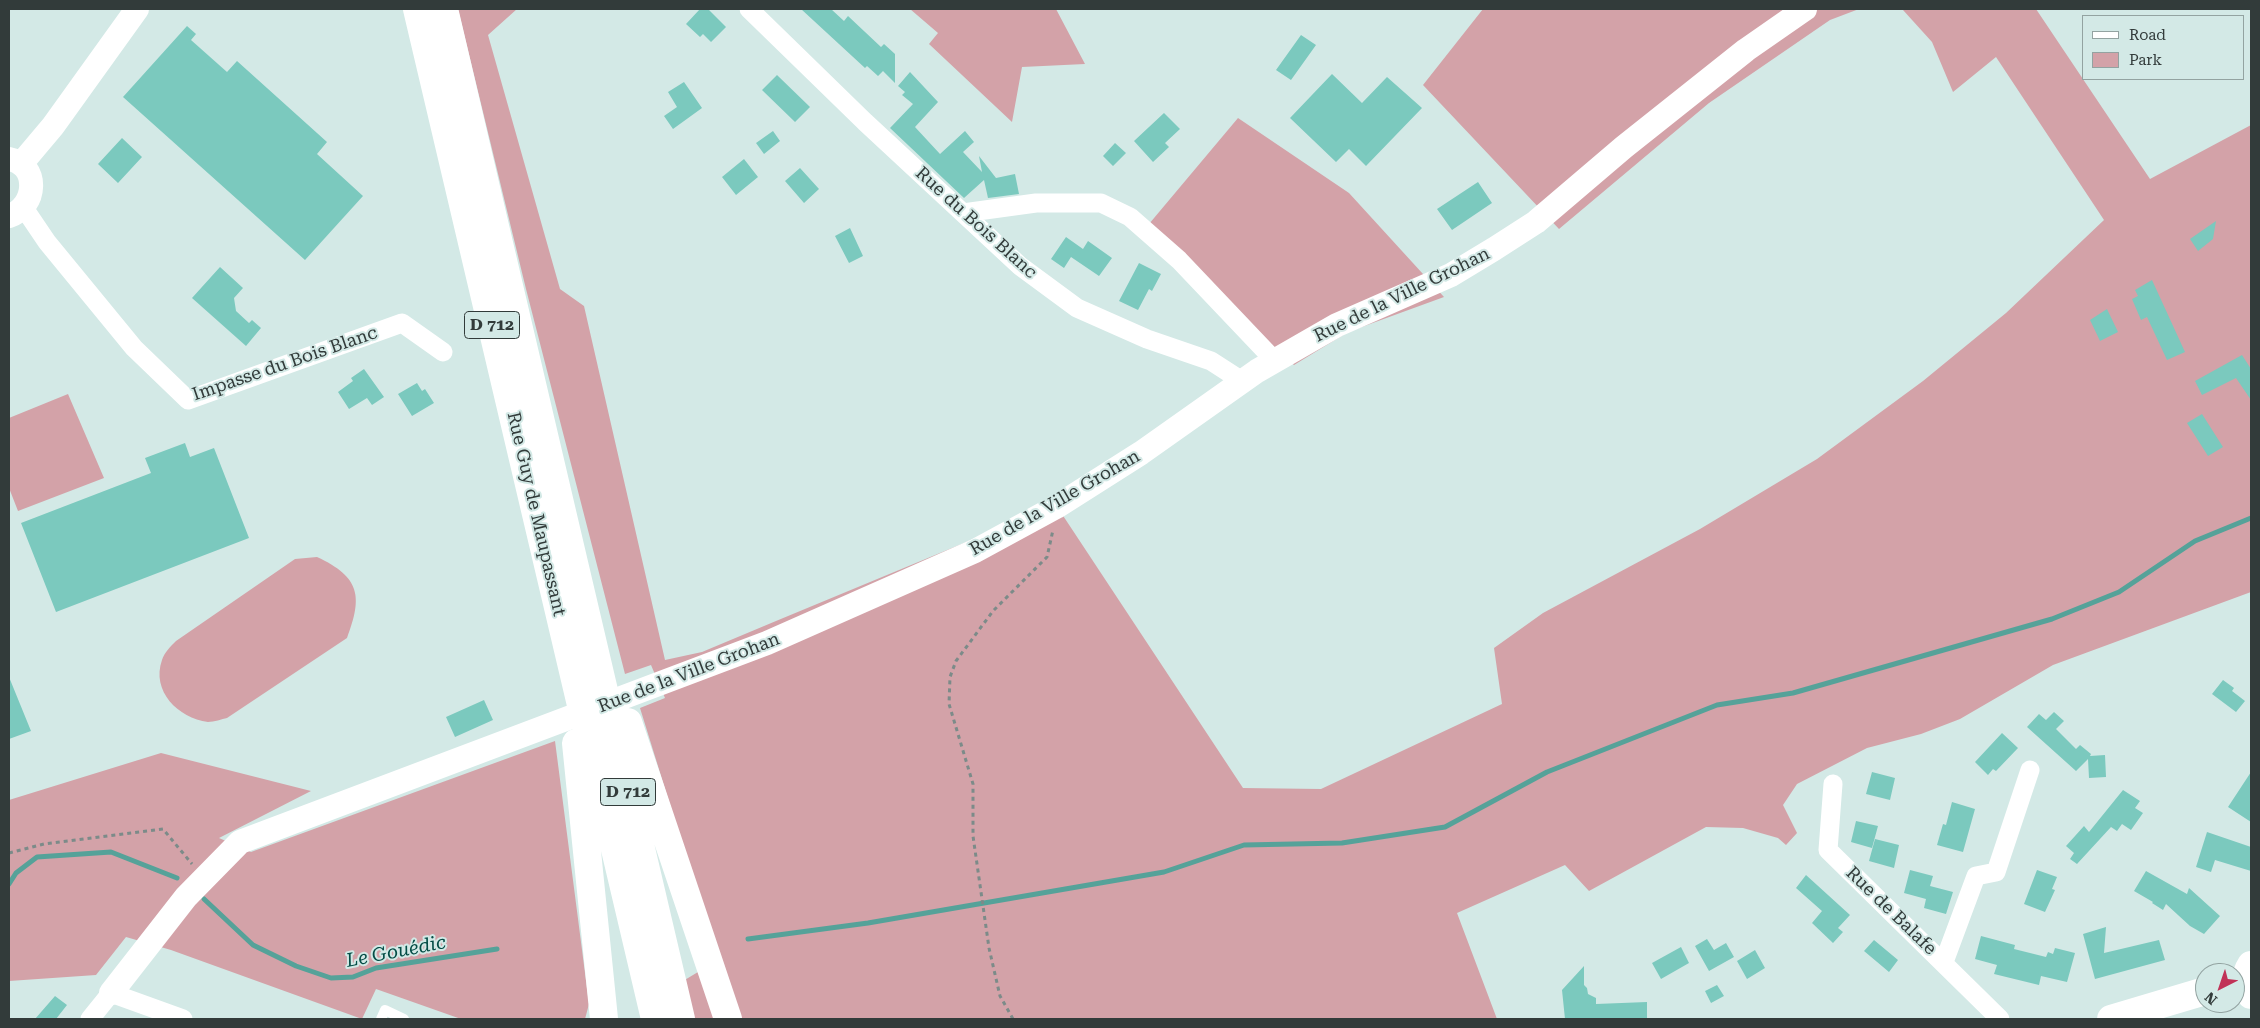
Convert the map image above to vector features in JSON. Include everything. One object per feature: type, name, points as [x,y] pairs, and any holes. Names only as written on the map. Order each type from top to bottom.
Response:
[{"type":"main road","name":"Rue Guy de Maupassant","points":[[417,9],[655,1019]]},
{"type":"main road","name":"Rue Guy de Maupassant","points":[[444,9],[681,1019]]},
{"type":"main road","points":[[574,564],[728,1019]]},
{"type":"main road","points":[[566,642],[604,1019]]},
{"type":"main road","points":[[2110,1019],[2195,993]]},
{"type":"street","points":[[16,212],[32,191],[28,172],[15,161],[53,126],[137,9]]},
{"type":"street","name":"Rue du Bois Blanc","points":[[749,9],[1020,266],[1077,308],[1148,339],[1212,361],[1242,380]]},
{"type":"street","name":"Rue de la Ville Grohan","points":[[111,993],[186,897],[240,842],[768,643],[975,551],[1056,507],[1141,453],[1242,380],[1274,361],[1337,326],[1451,275],[1536,222],[1716,74],[1804,9]]},
{"type":"street","points":[[963,213],[1036,203],[1101,203],[1116,210],[1130,217],[1179,260],[1274,361]]},
{"type":"street","name":"Impasse du Bois Blanc","points":[[16,212],[47,242],[134,348],[188,400],[402,323],[443,352]]},
{"type":"street","points":[[1944,962],[1976,876],[1996,872],[2030,770]]},
{"type":"street","name":"Rue de Balafe","points":[[1833,784],[1828,850],[2000,1019]]},
{"type":"street","points":[[90,1019],[111,993],[183,1019]]},
{"type":"lane","points":[[381,1019],[385,1010],[404,1019]]},
{"type":"path","points":[[1013,1019],[1000,996],[989,948],[973,836],[972,784],[949,704],[950,677],[956,661],[993,611],[1047,557],[1053,536],[1056,507]]},
{"type":"path","points":[[9,853],[44,844],[163,829],[205,878]]},
{"type":"green space","points":[[458,9],[517,9],[488,35],[560,289],[584,306],[665,660],[702,652],[981,536],[1052,499],[1243,788],[1321,789],[1502,704],[1494,648],[1543,613],[1700,529],[1817,459],[1923,381],[2006,313],[2104,220],[1996,57],[1953,92],[1932,42],[1903,10],[1896,9],[2036,9],[2150,179],[2251,125],[2251,592],[2053,665],[1960,719],[1921,734],[1867,748],[1797,784],[1783,805],[1797,833],[1786,845],[1778,838],[1743,828],[1706,827],[1589,891],[1565,865],[1457,913],[1497,1019],[693,1019],[683,981],[718,960],[640,708],[665,698],[651,665],[625,674],[526,289]]},
{"type":"green space","points":[[910,9],[1056,9],[1085,64],[1022,67],[1012,122],[929,44],[938,33]]},
{"type":"green space","points":[[1483,9],[1859,9],[1830,20],[1709,103],[1559,229],[1423,85]]},
{"type":"green space","points":[[1238,118],[1349,193],[1444,297],[1348,332],[1294,365],[1240,316],[1149,224]]},
{"type":"green space","points":[[68,394],[104,478],[18,511],[9,488],[9,418]]},
{"type":"green space","points":[[317,557],[342,572],[350,580],[354,589],[356,599],[355,610],[347,638],[227,718],[208,722],[187,715],[177,709],[164,692],[160,682],[162,660],[172,645],[295,559]]},
{"type":"green space","points":[[555,741],[589,1004],[585,1019],[461,1019],[376,989],[362,1019],[171,950],[126,937],[96,975],[9,981],[9,800],[161,753],[311,791],[219,838],[251,852]]},
{"type":"building","points":[[700,9],[708,9],[726,27],[711,42],[703,34],[700,37],[686,24]]},
{"type":"building","points":[[801,9],[831,9],[844,21],[848,16],[881,47],[884,44],[895,54],[895,83],[883,71],[878,76],[867,66],[865,68]]},
{"type":"building","points":[[187,26],[196,34],[191,40],[227,72],[237,61],[327,142],[317,154],[363,196],[305,260],[123,97]]},
{"type":"building","points":[[1301,35],[1316,45],[1291,80],[1276,70]]},
{"type":"building","points":[[910,72],[938,102],[915,127],[940,154],[965,131],[974,142],[963,152],[982,172],[979,156],[996,178],[1015,174],[1019,194],[988,198],[984,180],[964,198],[890,128],[913,104],[902,95],[905,92],[898,86]]},
{"type":"building","points":[[1332,74],[1362,103],[1387,77],[1422,108],[1366,166],[1349,149],[1336,162],[1290,118]]},
{"type":"building","points":[[777,75],[810,107],[795,122],[762,90]]},
{"type":"building","points":[[684,82],[702,108],[673,129],[664,116],[677,107],[668,92]]},
{"type":"building","points":[[1164,113],[1180,129],[1165,143],[1169,147],[1153,162],[1134,141]]},
{"type":"building","points":[[773,131],[780,141],[764,154],[756,143]]},
{"type":"building","points":[[122,138],[142,157],[118,183],[98,164]]},
{"type":"building","points":[[1115,143],[1126,153],[1113,166],[1103,156]]},
{"type":"building","points":[[744,159],[758,177],[736,195],[722,177]]},
{"type":"building","points":[[800,168],[819,189],[804,203],[785,181]]},
{"type":"building","points":[[1478,182],[1492,203],[1452,230],[1437,209]]},
{"type":"building","points":[[2216,221],[2213,239],[2198,251],[2190,239]]},
{"type":"building","points":[[850,228],[863,256],[849,263],[835,236]]},
{"type":"building","points":[[1066,237],[1083,249],[1088,241],[1112,258],[1099,276],[1071,257],[1064,268],[1051,259]]},
{"type":"building","points":[[1139,263],[1161,274],[1152,291],[1149,289],[1138,310],[1119,301]]},
{"type":"building","points":[[220,267],[243,288],[234,298],[236,311],[249,323],[252,320],[261,328],[246,346],[192,298]]},
{"type":"building","points":[[2152,280],[2185,352],[2167,360],[2147,317],[2141,320],[2132,299],[2138,296],[2135,290]]},
{"type":"building","points":[[2107,309],[2118,332],[2100,341],[2090,320]]},
{"type":"building","points":[[2242,355],[2251,369],[2251,400],[2236,378],[2202,395],[2195,381]]},
{"type":"building","points":[[364,369],[384,397],[372,405],[367,398],[349,409],[338,392],[353,381],[351,378]]},
{"type":"building","points":[[417,383],[422,391],[425,389],[434,403],[412,416],[398,394]]},
{"type":"building","points":[[2202,414],[2223,447],[2208,456],[2187,423]]},
{"type":"building","points":[[185,443],[190,457],[214,448],[249,538],[56,612],[21,523],[151,473],[145,458]]},
{"type":"building","points":[[9,677],[31,731],[9,739]]},
{"type":"building","points":[[2223,680],[2234,688],[2232,691],[2245,701],[2236,712],[2212,694]]},
{"type":"building","points":[[484,700],[493,720],[455,737],[446,717]]},
{"type":"building","points":[[2054,712],[2064,721],[2056,729],[2076,749],[2080,745],[2091,754],[2090,756],[2105,755],[2106,777],[2089,778],[2088,759],[2076,771],[2027,727],[2039,714],[2046,720]]},
{"type":"building","points":[[2002,733],[2018,748],[1996,771],[1993,769],[1988,775],[1975,762]]},
{"type":"building","points":[[1872,772],[1895,778],[1890,800],[1866,794]]},
{"type":"building","points":[[2251,772],[2251,822],[2228,807]]},
{"type":"building","points":[[2123,790],[2140,801],[2135,808],[2143,813],[2131,830],[2122,824],[2117,831],[2111,827],[2077,864],[2070,859],[2074,853],[2066,846],[2084,826],[2089,832]]},
{"type":"building","points":[[1952,802],[1975,809],[1963,852],[1937,845],[1943,824],[1946,825]]},
{"type":"building","points":[[1856,821],[1878,826],[1872,848],[1851,842]]},
{"type":"building","points":[[2207,832],[2251,847],[2251,871],[2215,860],[2211,872],[2196,867]]},
{"type":"building","points":[[1875,839],[1899,845],[1894,868],[1869,861]]},
{"type":"building","points":[[1910,870],[1933,876],[1930,886],[1953,892],[1946,914],[1924,908],[1926,899],[1904,893]]},
{"type":"building","points":[[2037,870],[2057,877],[2052,889],[2055,890],[2045,912],[2024,904]]},
{"type":"building","points":[[2146,871],[2187,894],[2189,888],[2220,916],[2204,934],[2190,926],[2166,904],[2163,910],[2134,891]]},
{"type":"building","points":[[1806,875],[1850,915],[1838,928],[1843,932],[1833,943],[1812,923],[1822,911],[1796,888]]},
{"type":"building","points":[[2106,927],[2104,953],[2159,940],[2165,960],[2095,979],[2083,934]]},
{"type":"building","points":[[1981,936],[2015,945],[2014,949],[2046,957],[2048,952],[2053,954],[2055,948],[2075,953],[2067,982],[2041,976],[2039,985],[1994,974],[1997,965],[1975,959]]},
{"type":"building","points":[[1707,939],[1714,950],[1726,943],[1734,957],[1709,971],[1695,946]]},
{"type":"building","points":[[1874,940],[1898,960],[1889,972],[1864,951]]},
{"type":"building","points":[[1681,947],[1689,963],[1661,979],[1652,963]]},
{"type":"building","points":[[1755,950],[1765,968],[1747,979],[1737,961]]},
{"type":"building","points":[[1584,966],[1584,985],[1587,988],[1588,994],[1596,998],[1596,1004],[1647,1002],[1647,1018],[1565,1019],[1562,990]]},
{"type":"building","points":[[1717,985],[1724,996],[1711,1003],[1705,991]]},
{"type":"building","points":[[55,996],[67,1005],[56,1019],[35,1019]]},
{"type":"waterway","points":[[748,939],[868,923],[1164,872],[1244,845],[1342,843],[1445,827],[1547,772],[1717,705],[1793,693],[2052,619],[2119,592],[2195,541],[2251,518]]},
{"type":"waterway","name":"Le Gouédic","points":[[9,884],[16,873],[37,857],[111,852],[177,878]]},
{"type":"waterway","name":"Le Gouédic","points":[[204,899],[253,945],[296,966],[331,978],[353,977],[376,968],[497,949]]}]
